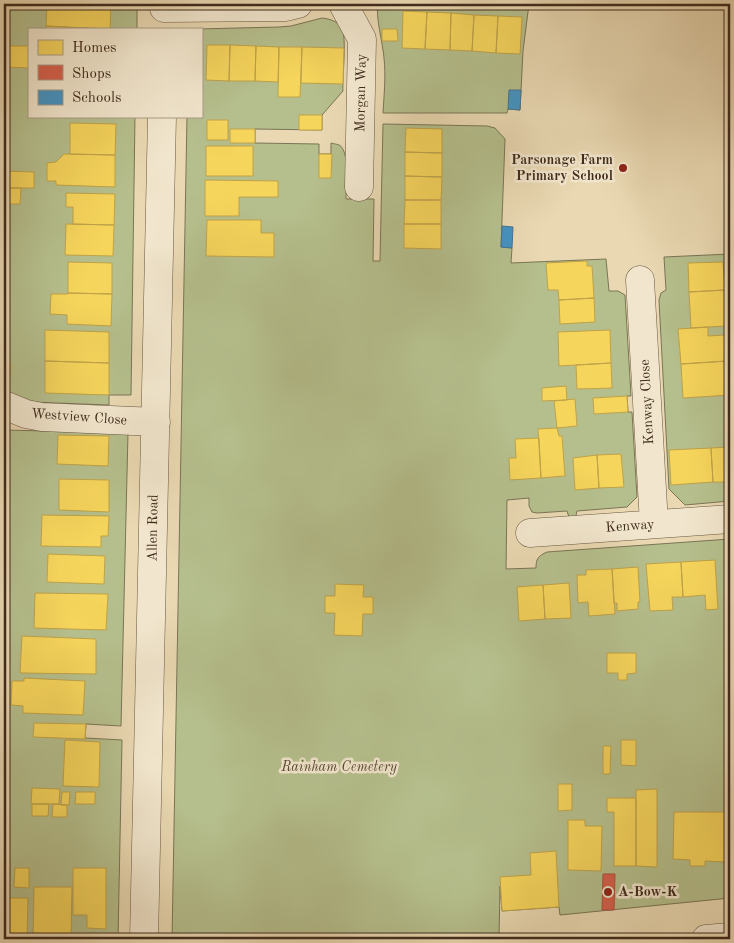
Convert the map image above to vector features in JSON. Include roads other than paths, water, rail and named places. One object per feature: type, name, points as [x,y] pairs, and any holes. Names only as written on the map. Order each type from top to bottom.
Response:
[{"type":"street","points":[[163,13],[286,7],[298,4]]},
{"type":"street","name":"Morgan Way","points":[[343,4],[362,39],[359,187]]},
{"type":"street","name":"Allen Road","points":[[144,939],[162,118]]},
{"type":"street","name":"Kenway Close","points":[[640,280],[654,524]]},
{"type":"street","name":"Westview Close","points":[[4,405],[26,414],[42,417],[156,422]]},
{"type":"street","name":"Kenway","points":[[530,533],[730,519]]},
{"type":"street","points":[[706,939],[730,937]]},
{"type":"place","name":"Parsonage Farm Primary School","points":[[623,168]]},
{"type":"place","name":"A-Bow-K","points":[[608,892]]},
{"type":"park label","name":"Rainham Cemetery","points":[[339,767]]}]
